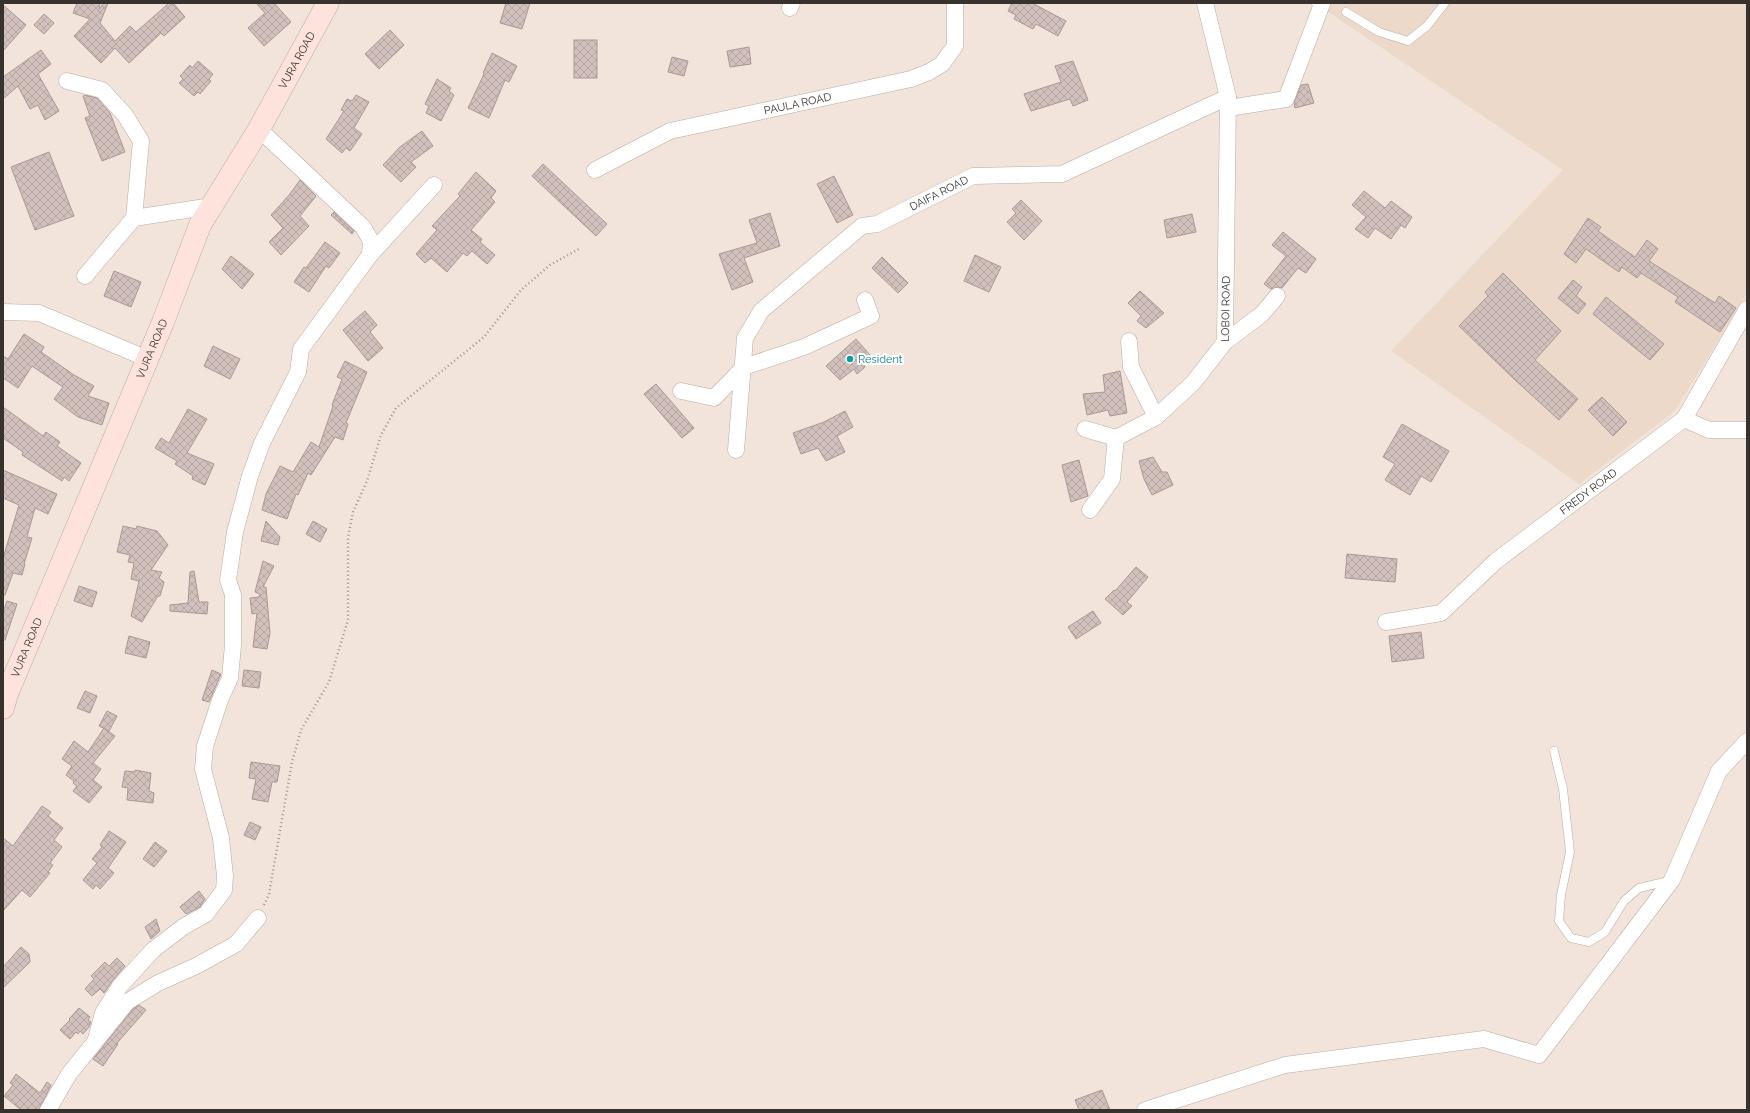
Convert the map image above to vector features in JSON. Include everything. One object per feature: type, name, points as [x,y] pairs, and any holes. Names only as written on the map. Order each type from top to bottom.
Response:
[{"type":"street","name":"VURA ROAD","points":[[3,708],[7,694],[148,359],[200,224],[258,129],[328,3]]},
{"type":"street","name":"PAULA ROAD","points":[[595,170],[670,131],[911,79],[930,72],[942,64],[955,46],[955,3]]},
{"type":"street","points":[[1205,3],[1229,103]]},
{"type":"street","name":"DAIFA ROAD","points":[[736,450],[746,338],[761,311],[862,226],[877,224],[973,176],[1062,174],[1229,103],[1286,99],[1322,4],[1320,3]]},
{"type":"street","points":[[67,81],[102,90],[125,114],[141,141],[134,218],[85,276]]},
{"type":"street","name":"LOBOI ROAD","points":[[1116,438],[1156,417],[1193,383],[1225,342],[1229,103]]},
{"type":"street","points":[[258,129],[363,227],[371,241],[370,255]]},
{"type":"street","points":[[96,1039],[103,1013],[120,986],[153,950],[183,927],[206,914],[224,890],[225,876],[221,838],[204,769],[205,746],[220,700],[230,678],[233,645],[233,595],[228,580],[235,532],[250,476],[262,443],[298,372],[301,349],[370,255],[434,185]]},
{"type":"street","points":[[134,218],[212,206]]},
{"type":"street","points":[[1225,342],[1262,314],[1277,296]]},
{"type":"street","points":[[681,391],[714,398],[744,367],[804,347],[871,316],[865,300]]},
{"type":"street","name":"FREDY ROAD","points":[[1386,622],[1441,613],[1496,561],[1684,419],[1747,309]]},
{"type":"street","points":[[3,312],[39,312],[148,359]]},
{"type":"street","points":[[1130,341],[1131,367],[1156,417]]},
{"type":"street","points":[[1684,419],[1709,430],[1747,430]]},
{"type":"street","points":[[1085,429],[1116,438],[1112,479],[1090,510]]},
{"type":"street","points":[[1145,1110],[1285,1065],[1484,1039],[1539,1055],[1672,880],[1719,771],[1747,741]]},
{"type":"street","points":[[48,1110],[69,1074],[127,1002],[158,983],[196,966],[236,944],[258,918]]},
{"type":"lane","points":[[1346,12],[1379,32],[1408,41],[1427,26],[1445,3]]},
{"type":"lane","points":[[1554,751],[1563,789],[1570,852],[1561,895],[1559,920],[1571,938],[1589,942],[1605,932],[1624,901],[1640,888],[1672,880]]},
{"type":"path","points":[[258,918],[269,894],[292,762],[301,730],[329,682],[348,620],[348,537],[353,512],[367,481],[381,435],[396,408],[484,337],[521,290],[550,266],[579,249]]},
{"type":"shaded area","points":[[1315,3],[1747,3],[1747,293],[1675,411],[1579,484],[1391,351],[1563,170]]},
{"type":"building","points":[[77,3],[100,3],[99,9],[104,3],[108,3],[100,23],[115,41],[130,26],[136,32],[169,3],[173,3],[185,17],[164,36],[161,33],[129,63],[115,48],[101,63],[74,36],[90,19],[73,13]]},
{"type":"building","points":[[256,3],[274,3],[291,22],[264,46],[248,28],[265,13]]},
{"type":"building","points":[[506,3],[530,3],[522,29],[500,23]]},
{"type":"building","points":[[1012,3],[1032,3],[1066,21],[1058,36],[1036,24],[1033,29],[1014,19],[1016,15],[1008,11]]},
{"type":"building","points":[[3,5],[26,25],[3,51]]},
{"type":"building","points":[[44,14],[54,23],[44,34],[34,25]]},
{"type":"building","points":[[390,30],[404,45],[379,69],[365,54]]},
{"type":"building","points":[[574,40],[597,40],[597,78],[574,78]]},
{"type":"building","points":[[749,47],[751,64],[730,67],[727,51]]},
{"type":"building","points":[[41,50],[51,64],[38,74],[59,111],[45,120],[38,105],[30,109],[18,86],[3,99],[3,77]]},
{"type":"building","points":[[492,53],[517,66],[509,82],[505,80],[489,118],[468,108]]},
{"type":"building","points":[[672,57],[688,61],[684,76],[668,72]]},
{"type":"building","points":[[198,61],[213,74],[209,79],[211,81],[200,94],[198,92],[194,96],[179,83],[183,79],[180,76],[190,65],[192,68]]},
{"type":"building","points":[[1073,61],[1088,100],[1073,106],[1070,99],[1031,111],[1024,94],[1061,82],[1055,66]]},
{"type":"building","points":[[437,79],[451,88],[449,91],[454,95],[441,121],[426,113],[429,106],[425,104]]},
{"type":"building","points":[[1308,84],[1314,103],[1295,108],[1294,103],[1301,85]]},
{"type":"building","points":[[85,95],[97,98],[110,113],[125,152],[102,161],[85,118],[90,116],[83,96]]},
{"type":"building","points":[[356,95],[369,102],[354,128],[362,134],[350,151],[346,148],[342,153],[326,139],[344,111],[341,110],[347,99],[352,101]]},
{"type":"building","points":[[422,131],[433,146],[411,162],[416,167],[401,182],[383,165],[400,147]]},
{"type":"building","points":[[49,152],[74,216],[35,230],[11,167]]},
{"type":"building","points":[[543,164],[607,224],[596,236],[532,176]]},
{"type":"building","points":[[476,172],[496,191],[491,198],[495,202],[471,230],[482,239],[480,242],[495,255],[487,264],[472,251],[467,256],[463,253],[447,272],[431,258],[425,263],[416,254],[437,230],[432,226],[460,196],[458,194]]},
{"type":"building","points":[[834,176],[853,215],[837,223],[817,184]]},
{"type":"building","points":[[300,180],[316,196],[300,216],[309,226],[281,255],[269,242],[283,228],[271,215],[290,194]]},
{"type":"building","points":[[1364,191],[1385,208],[1391,201],[1412,217],[1405,228],[1401,225],[1391,239],[1375,228],[1368,238],[1355,229],[1366,217],[1352,205]]},
{"type":"building","points":[[1021,200],[1042,221],[1024,240],[1007,222],[1016,213],[1012,209]]},
{"type":"building","points":[[334,212],[354,231],[352,234],[331,215]]},
{"type":"building","points":[[770,213],[780,246],[744,258],[753,282],[732,290],[719,254],[757,243],[749,220]]},
{"type":"building","points":[[1192,214],[1196,232],[1167,238],[1164,220]]},
{"type":"building","points":[[1588,218],[1601,227],[1598,231],[1635,257],[1647,240],[1658,249],[1649,261],[1715,303],[1719,296],[1736,308],[1720,332],[1675,302],[1678,297],[1641,273],[1637,278],[1622,267],[1619,272],[1586,249],[1576,263],[1564,254]]},
{"type":"building","points":[[1283,232],[1316,259],[1306,273],[1298,268],[1282,288],[1278,287],[1271,289],[1264,284],[1286,256],[1272,245]]},
{"type":"building","points":[[325,242],[340,253],[329,268],[326,266],[309,292],[294,282],[304,267],[306,268]]},
{"type":"building","points":[[975,255],[1001,267],[989,292],[964,281]]},
{"type":"building","points":[[231,256],[254,274],[242,289],[222,269]]},
{"type":"building","points":[[882,257],[908,283],[898,293],[872,268]]},
{"type":"building","points":[[114,271],[141,282],[131,307],[104,296]]},
{"type":"building","points":[[1503,273],[1561,331],[1535,360],[1578,399],[1559,420],[1459,326],[1488,296],[1485,292]]},
{"type":"building","points":[[1573,280],[1582,287],[1576,296],[1586,304],[1578,314],[1558,298]]},
{"type":"building","points":[[1140,291],[1164,313],[1146,328],[1137,321],[1141,316],[1128,303]]},
{"type":"building","points":[[1606,297],[1664,344],[1650,360],[1593,314]]},
{"type":"building","points":[[365,311],[377,325],[370,332],[383,348],[368,361],[343,330]]},
{"type":"building","points":[[24,334],[44,347],[41,352],[74,375],[94,386],[88,396],[109,403],[102,425],[78,417],[54,399],[63,387],[32,366],[18,388],[3,378],[3,356],[8,359]]},
{"type":"building","name":"Resident","points":[[856,339],[870,355],[862,362],[865,367],[857,374],[854,369],[840,380],[826,366]]},
{"type":"building","points":[[213,346],[240,359],[230,379],[204,366]]},
{"type":"building","points":[[345,361],[367,372],[346,423],[348,424],[343,440],[335,437],[311,475],[308,473],[298,495],[296,494],[287,519],[262,510],[266,494],[280,466],[293,472],[311,442],[319,447],[342,379],[337,377]]},
{"type":"building","points":[[1120,371],[1127,413],[1110,416],[1108,410],[1087,415],[1083,394],[1105,392],[1103,375]]},
{"type":"building","points":[[656,384],[694,428],[682,438],[644,394]]},
{"type":"building","points":[[1602,397],[1627,422],[1613,436],[1588,410]]},
{"type":"building","points":[[3,407],[43,436],[46,432],[60,442],[57,446],[81,463],[69,481],[64,477],[62,481],[22,455],[23,452],[3,438]]},
{"type":"building","points":[[188,409],[207,419],[187,453],[214,464],[205,485],[192,479],[193,476],[175,464],[177,461],[155,448],[161,438],[169,443]]},
{"type":"building","points":[[845,411],[853,427],[837,436],[845,452],[826,461],[818,448],[801,454],[793,433],[824,422]]},
{"type":"building","points":[[1402,424],[1449,451],[1431,482],[1421,476],[1410,495],[1385,480],[1395,464],[1383,457]]},
{"type":"building","points":[[1153,457],[1162,472],[1167,472],[1173,485],[1152,495],[1144,479],[1139,461]]},
{"type":"building","points":[[1079,460],[1088,496],[1071,502],[1062,465]]},
{"type":"building","points":[[3,470],[57,494],[48,514],[35,508],[27,537],[32,538],[22,575],[13,573],[5,595],[3,595],[3,558],[19,505],[3,498]]},
{"type":"building","points":[[266,521],[280,537],[278,545],[261,541]]},
{"type":"building","points":[[313,521],[327,529],[320,542],[306,534]]},
{"type":"building","points":[[123,526],[136,529],[137,526],[157,531],[168,545],[151,570],[162,572],[159,578],[164,582],[160,596],[158,596],[142,622],[131,616],[139,581],[131,579],[134,563],[128,562],[130,555],[117,552]]},
{"type":"building","points":[[1347,554],[1397,559],[1395,582],[1345,578]]},
{"type":"building","points":[[263,561],[274,566],[263,587],[266,587],[270,633],[267,649],[253,647],[257,613],[252,614],[250,598],[259,597],[260,594],[255,592]]},
{"type":"building","points":[[1136,567],[1148,577],[1127,602],[1132,606],[1123,615],[1105,599],[1114,590],[1115,591]]},
{"type":"building","points":[[194,571],[199,602],[208,602],[207,614],[170,611],[170,605],[188,603],[190,572]]},
{"type":"building","points":[[79,586],[97,592],[92,607],[74,601]]},
{"type":"building","points":[[7,601],[17,604],[5,640],[3,640],[3,612]]},
{"type":"building","points":[[1093,611],[1101,623],[1076,639],[1068,627]]},
{"type":"building","points":[[1421,632],[1424,658],[1392,662],[1389,636]]},
{"type":"building","points":[[129,636],[150,642],[146,658],[125,653]]},
{"type":"building","points":[[212,670],[221,674],[209,702],[202,700]]},
{"type":"building","points":[[244,670],[261,672],[259,688],[242,686]]},
{"type":"building","points":[[85,691],[97,696],[90,713],[77,708]]},
{"type":"building","points":[[107,711],[117,716],[109,731],[99,726]]},
{"type":"building","points":[[104,728],[115,736],[93,763],[101,769],[93,780],[102,787],[89,803],[73,791],[77,786],[73,783],[74,781],[66,775],[72,766],[62,759],[74,741],[88,752]]},
{"type":"building","points":[[251,762],[280,766],[277,782],[272,782],[268,802],[252,799],[256,779],[249,778]]},
{"type":"building","points":[[135,770],[151,773],[149,791],[154,793],[153,803],[127,800],[128,788],[122,787],[125,771],[135,772]]},
{"type":"building","points":[[42,806],[51,812],[48,816],[63,828],[54,840],[62,847],[50,863],[53,865],[48,872],[50,873],[30,897],[22,890],[3,911],[3,838],[13,846]]},
{"type":"building","points":[[250,822],[261,827],[255,840],[244,835]]},
{"type":"building","points":[[109,831],[126,842],[108,868],[114,873],[100,889],[96,885],[93,889],[83,880],[97,863],[92,859],[102,847],[100,845]]},
{"type":"building","points":[[155,842],[167,851],[154,867],[143,859]]},
{"type":"building","points":[[199,891],[205,899],[200,907],[186,914],[180,907]]},
{"type":"building","points":[[156,919],[160,931],[151,939],[145,927]]},
{"type":"building","points":[[21,947],[29,954],[30,962],[3,988],[3,967]]},
{"type":"building","points":[[117,958],[125,966],[104,993],[100,989],[92,996],[85,989],[94,979],[91,976],[105,962],[109,966]]},
{"type":"building","points":[[139,1005],[146,1010],[117,1043],[118,1044],[103,1066],[93,1059],[133,1009]]},
{"type":"building","points":[[79,1008],[90,1017],[88,1020],[91,1022],[83,1034],[80,1031],[78,1034],[76,1032],[70,1039],[60,1030]]},
{"type":"building","points":[[16,1074],[40,1093],[47,1082],[51,1085],[39,1110],[21,1110],[4,1096],[13,1085],[10,1083]]},
{"type":"building","points":[[1102,1090],[1110,1110],[1079,1110],[1075,1100]]},
{"type":"place","name":"Resident","points":[[850,359]]}]
